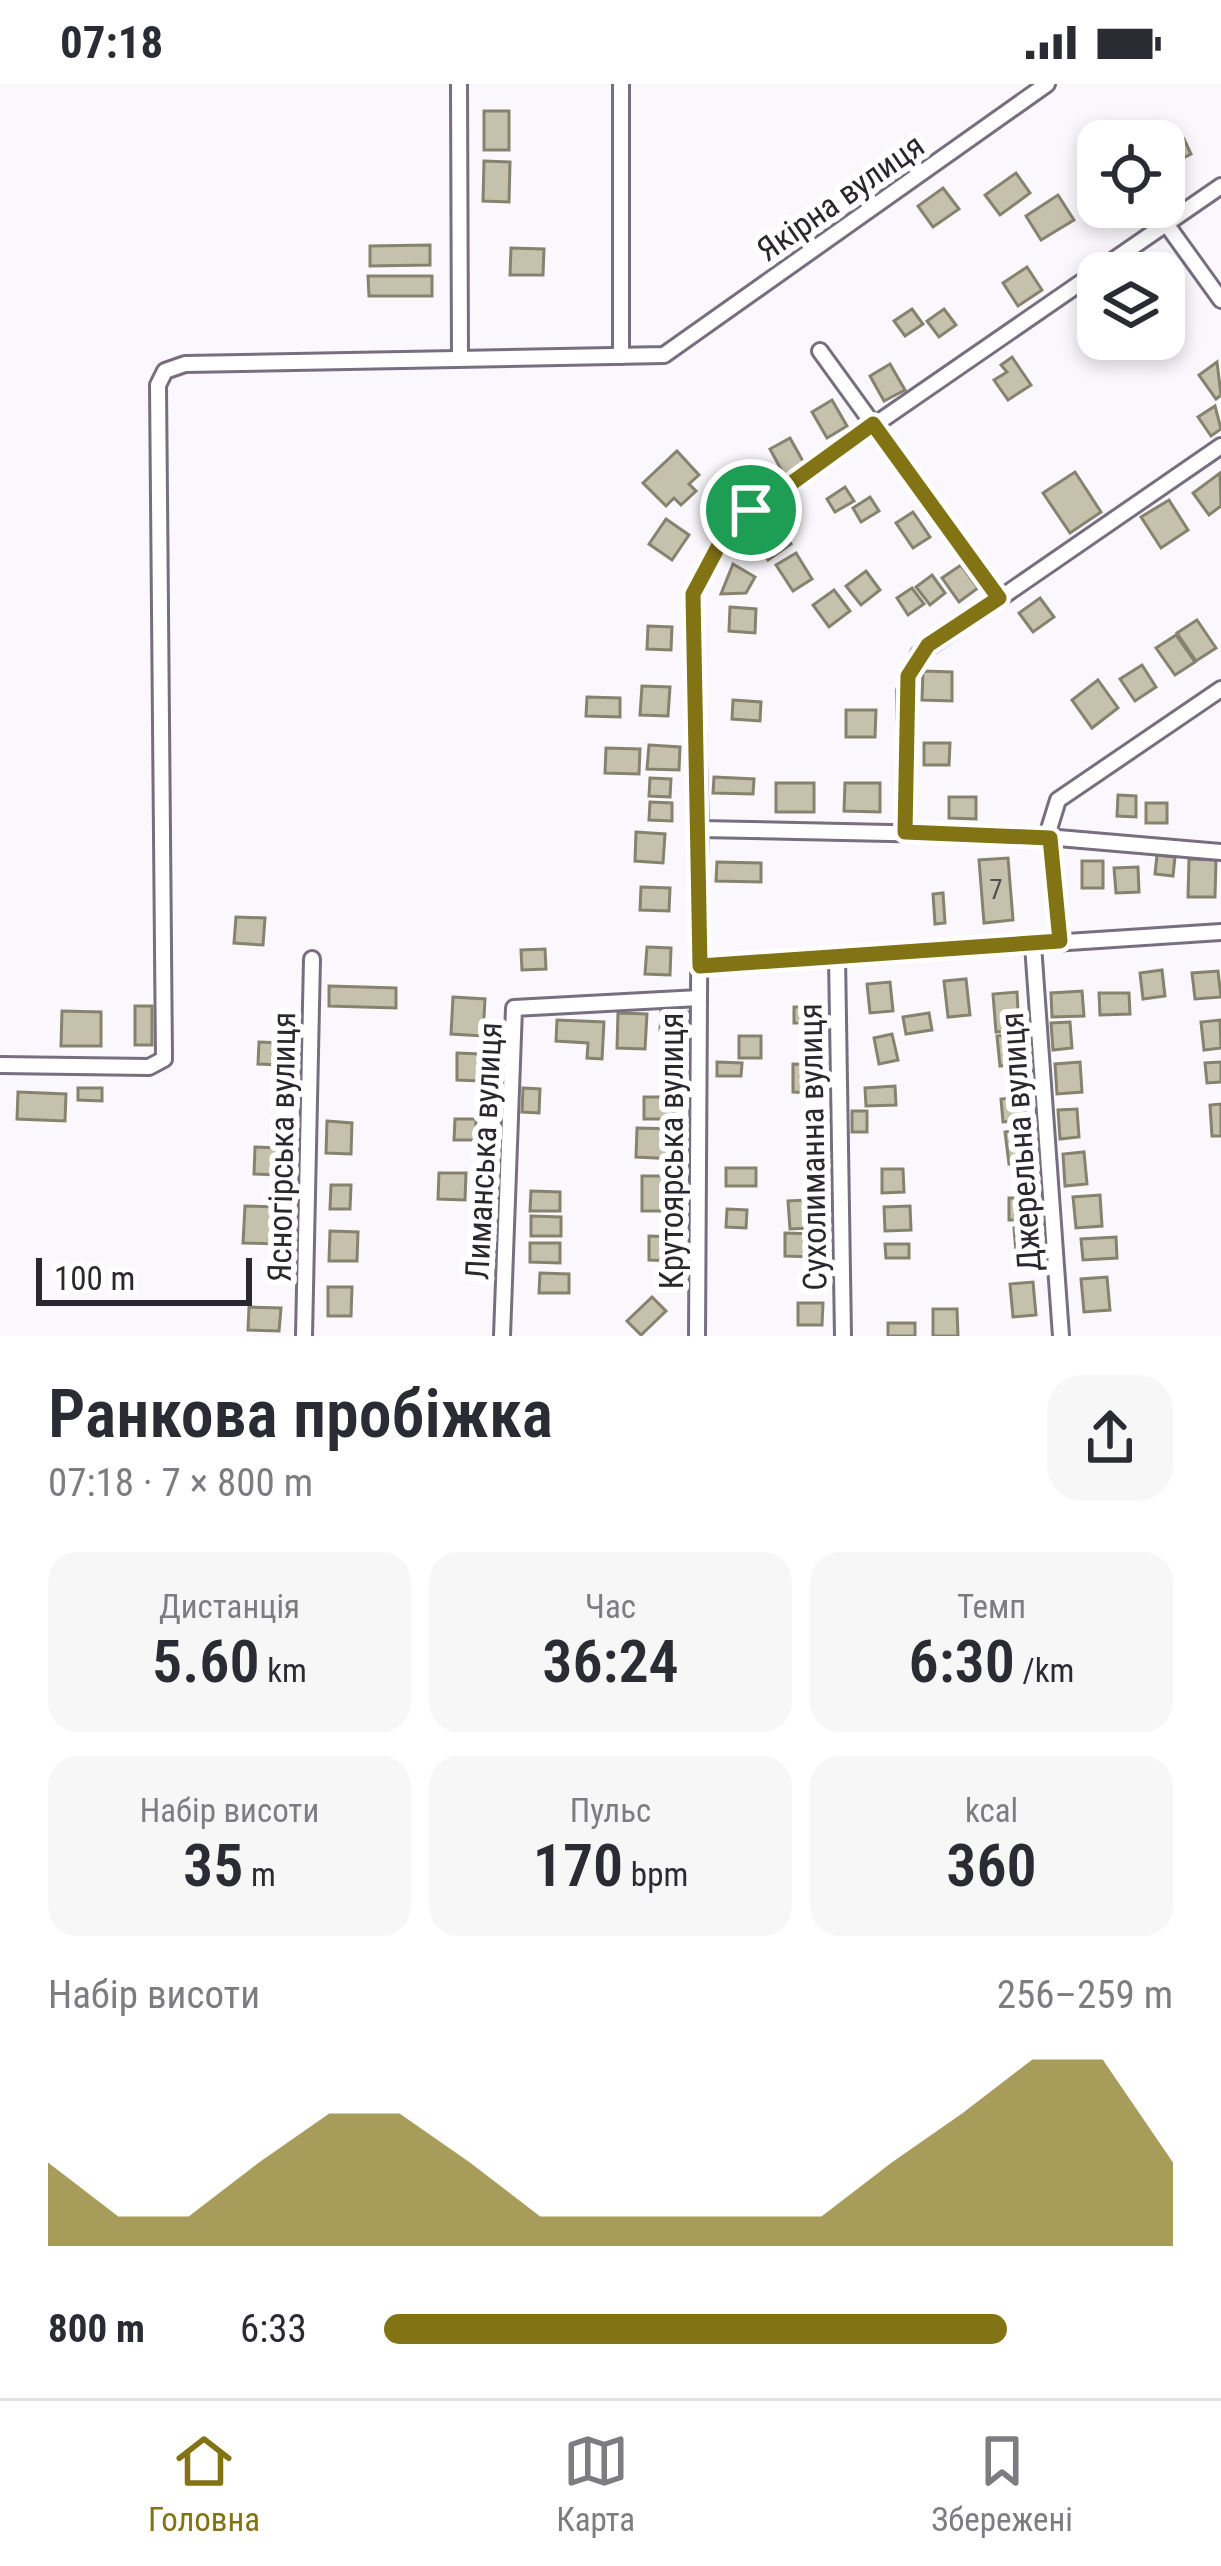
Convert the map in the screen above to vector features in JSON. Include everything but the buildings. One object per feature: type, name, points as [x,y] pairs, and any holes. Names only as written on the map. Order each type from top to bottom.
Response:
[{"type":"street","points":[[459,84],[460,356]]},
{"type":"street","points":[[0,1065],[149,1067],[164,1059],[160,378],[174,365],[185,364],[621,356],[621,84]]},
{"type":"street","name":"Якірна вулиця","points":[[621,356],[664,355],[1047,84]]},
{"type":"street","name":"Крутоярська вулиця","points":[[1185,212],[1221,186]]},
{"type":"street","name":"Крутоярська вулиця","points":[[697,1336],[700,829],[693,594],[698,581],[727,530],[873,424],[1163,228]]},
{"type":"street","points":[[1169,228],[1221,301]]},
{"type":"street","points":[[820,351],[999,598]]},
{"type":"street","points":[[905,832],[908,676],[928,645],[1221,446]]},
{"type":"street","points":[[1060,941],[1050,838],[1058,800],[1221,689]]},
{"type":"street","points":[[700,829],[1050,838],[1221,852]]},
{"type":"street","points":[[700,966],[1221,932]]},
{"type":"street","name":"Джерельна вулиця","points":[[1033,945],[1060,1336]]},
{"type":"street","name":"Сухолиманна вулиця","points":[[837,956],[843,1336]]},
{"type":"street","name":"Ясногірська вулиця","points":[[304,1336],[313,959]]},
{"type":"street","name":"Лиманська вулиця","points":[[502,1336],[514,1008],[699,998]]},
{"type":"route","points":[[873,424],[999,598],[939,636],[913,663],[905,691],[905,832],[1050,838],[1060,941],[700,966],[693,594],[713,548],[751,510],[873,424]]}]
